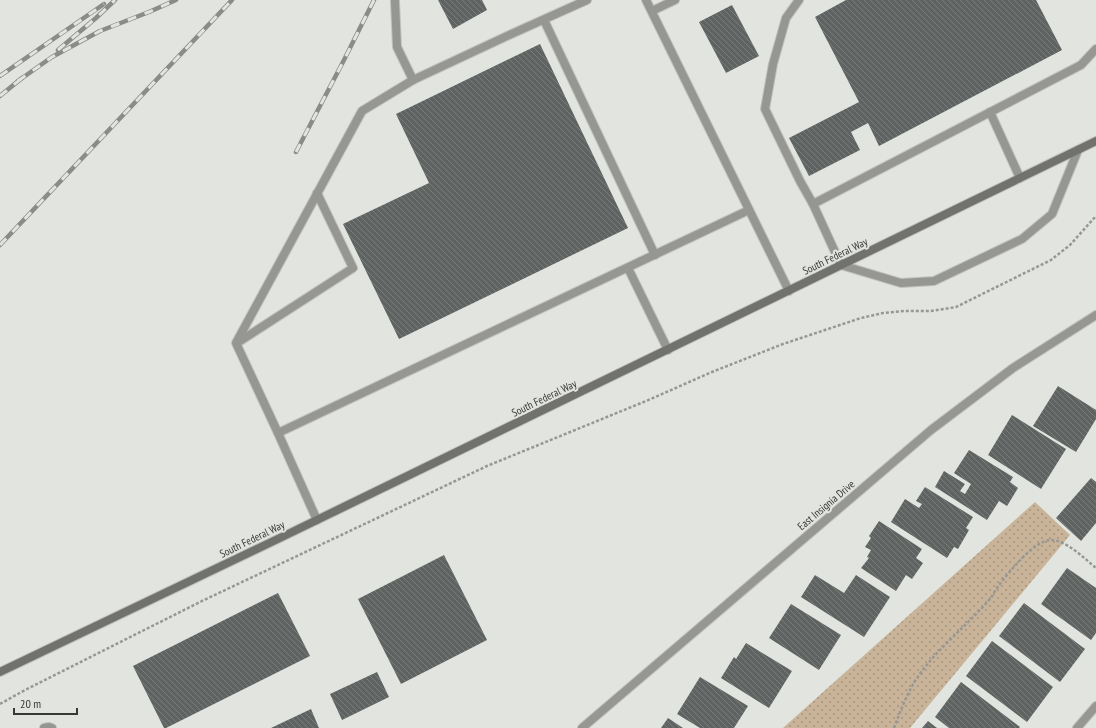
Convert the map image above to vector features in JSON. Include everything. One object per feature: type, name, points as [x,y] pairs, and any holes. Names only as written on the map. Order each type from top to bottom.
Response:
[{"type":"main road","name":"South Federal Way","points":[[0,672],[668,350],[1096,141]]},
{"type":"street","points":[[395,0],[396,47],[413,80]]},
{"type":"street","points":[[236,343],[362,111],[413,80],[587,0]]},
{"type":"street","points":[[646,0],[789,291]]},
{"type":"street","points":[[652,11],[675,0]]},
{"type":"street","points":[[800,0],[786,18],[773,64],[765,109],[800,181],[813,204],[841,265],[901,283],[934,281],[1022,239],[1052,214],[1078,150]]},
{"type":"street","points":[[544,20],[655,255]]},
{"type":"street","points":[[813,204],[1082,65],[1096,49]]},
{"type":"street","points":[[990,112],[1020,178]]},
{"type":"street","points":[[236,343],[354,268],[317,193]]},
{"type":"street","points":[[278,433],[749,210]]},
{"type":"street","points":[[628,268],[668,350]]},
{"type":"street","name":"East Insignia Drive","points":[[582,728],[931,430],[1013,368],[1096,315]]},
{"type":"street","points":[[236,343],[317,520]]},
{"type":"street","points":[[1077,728],[1096,706]]},
{"type":"street","points":[[44,728],[52,728]]},
{"type":"path","points":[[0,704],[202,601],[487,466],[718,370],[783,344],[861,318],[883,313],[931,311],[956,307],[1051,260],[1070,245],[1096,216]]},
{"type":"path","points":[[894,728],[906,697],[916,680],[938,651],[989,600],[1014,566],[1030,551],[1049,540],[1058,540],[1096,568]]},
{"type":"shaded area","points":[[1035,502],[1070,535],[910,728],[783,728]]},
{"type":"building","points":[[438,0],[482,0],[487,10],[453,29]]},
{"type":"building","points":[[846,0],[1036,0],[1062,50],[879,146],[868,123],[851,132],[860,150],[809,176],[789,138],[859,102],[815,17]]},
{"type":"building","points":[[732,5],[759,56],[726,73],[699,22]]},
{"type":"building","points":[[540,44],[628,228],[399,339],[343,224],[429,183],[396,114]]},
{"type":"building","points":[[1058,386],[1096,410],[1096,419],[1076,452],[1033,426]]},
{"type":"building","points":[[1012,415],[1066,449],[1041,489],[988,455]]},
{"type":"building","points":[[969,450],[1013,477],[1010,482],[1018,488],[1007,506],[999,501],[987,520],[935,487],[944,471],[965,484],[960,491],[965,494],[971,484],[954,473]]},
{"type":"building","points":[[1091,478],[1096,482],[1096,523],[1081,541],[1056,518]]},
{"type":"building","points":[[925,487],[973,517],[966,528],[969,530],[958,549],[954,547],[947,558],[891,522],[905,499],[919,508],[922,504],[916,501]]},
{"type":"building","points":[[879,521],[922,549],[916,558],[923,563],[912,579],[906,575],[896,591],[861,568],[869,558],[867,557],[871,550],[865,547],[871,538],[869,536]]},
{"type":"building","points":[[444,555],[487,640],[401,684],[358,599]]},
{"type":"building","points":[[1067,568],[1096,588],[1096,633],[1091,640],[1041,604]]},
{"type":"building","points":[[815,575],[844,593],[856,575],[890,597],[864,637],[801,597]]},
{"type":"building","points":[[278,593],[310,656],[164,728],[133,666]]},
{"type":"building","points":[[1024,603],[1085,649],[1060,682],[999,636]]},
{"type":"building","points":[[791,604],[841,635],[819,670],[769,638]]},
{"type":"building","points":[[992,641],[1053,687],[1027,722],[966,676]]},
{"type":"building","points":[[746,643],[792,671],[769,708],[721,678],[734,657],[736,659]]},
{"type":"building","points":[[377,672],[389,697],[342,720],[330,694]]},
{"type":"building","points":[[700,677],[748,706],[734,728],[700,728],[677,714]]},
{"type":"building","points":[[961,682],[1020,727],[949,728],[935,717]]},
{"type":"building","points":[[311,709],[319,728],[271,728]]},
{"type":"building","points":[[668,718],[683,728],[661,728]]},
{"type":"building","points":[[928,721],[937,728],[922,728]]},
{"type":"railway","points":[[58,50],[115,0]]},
{"type":"railway","points":[[18,81],[52,57],[100,31],[176,0]]},
{"type":"railway","points":[[0,245],[232,0]]},
{"type":"railway","points":[[296,152],[374,0]]},
{"type":"railway","points":[[0,76],[104,4]]},
{"type":"railway","points":[[0,96],[22,78]]}]
